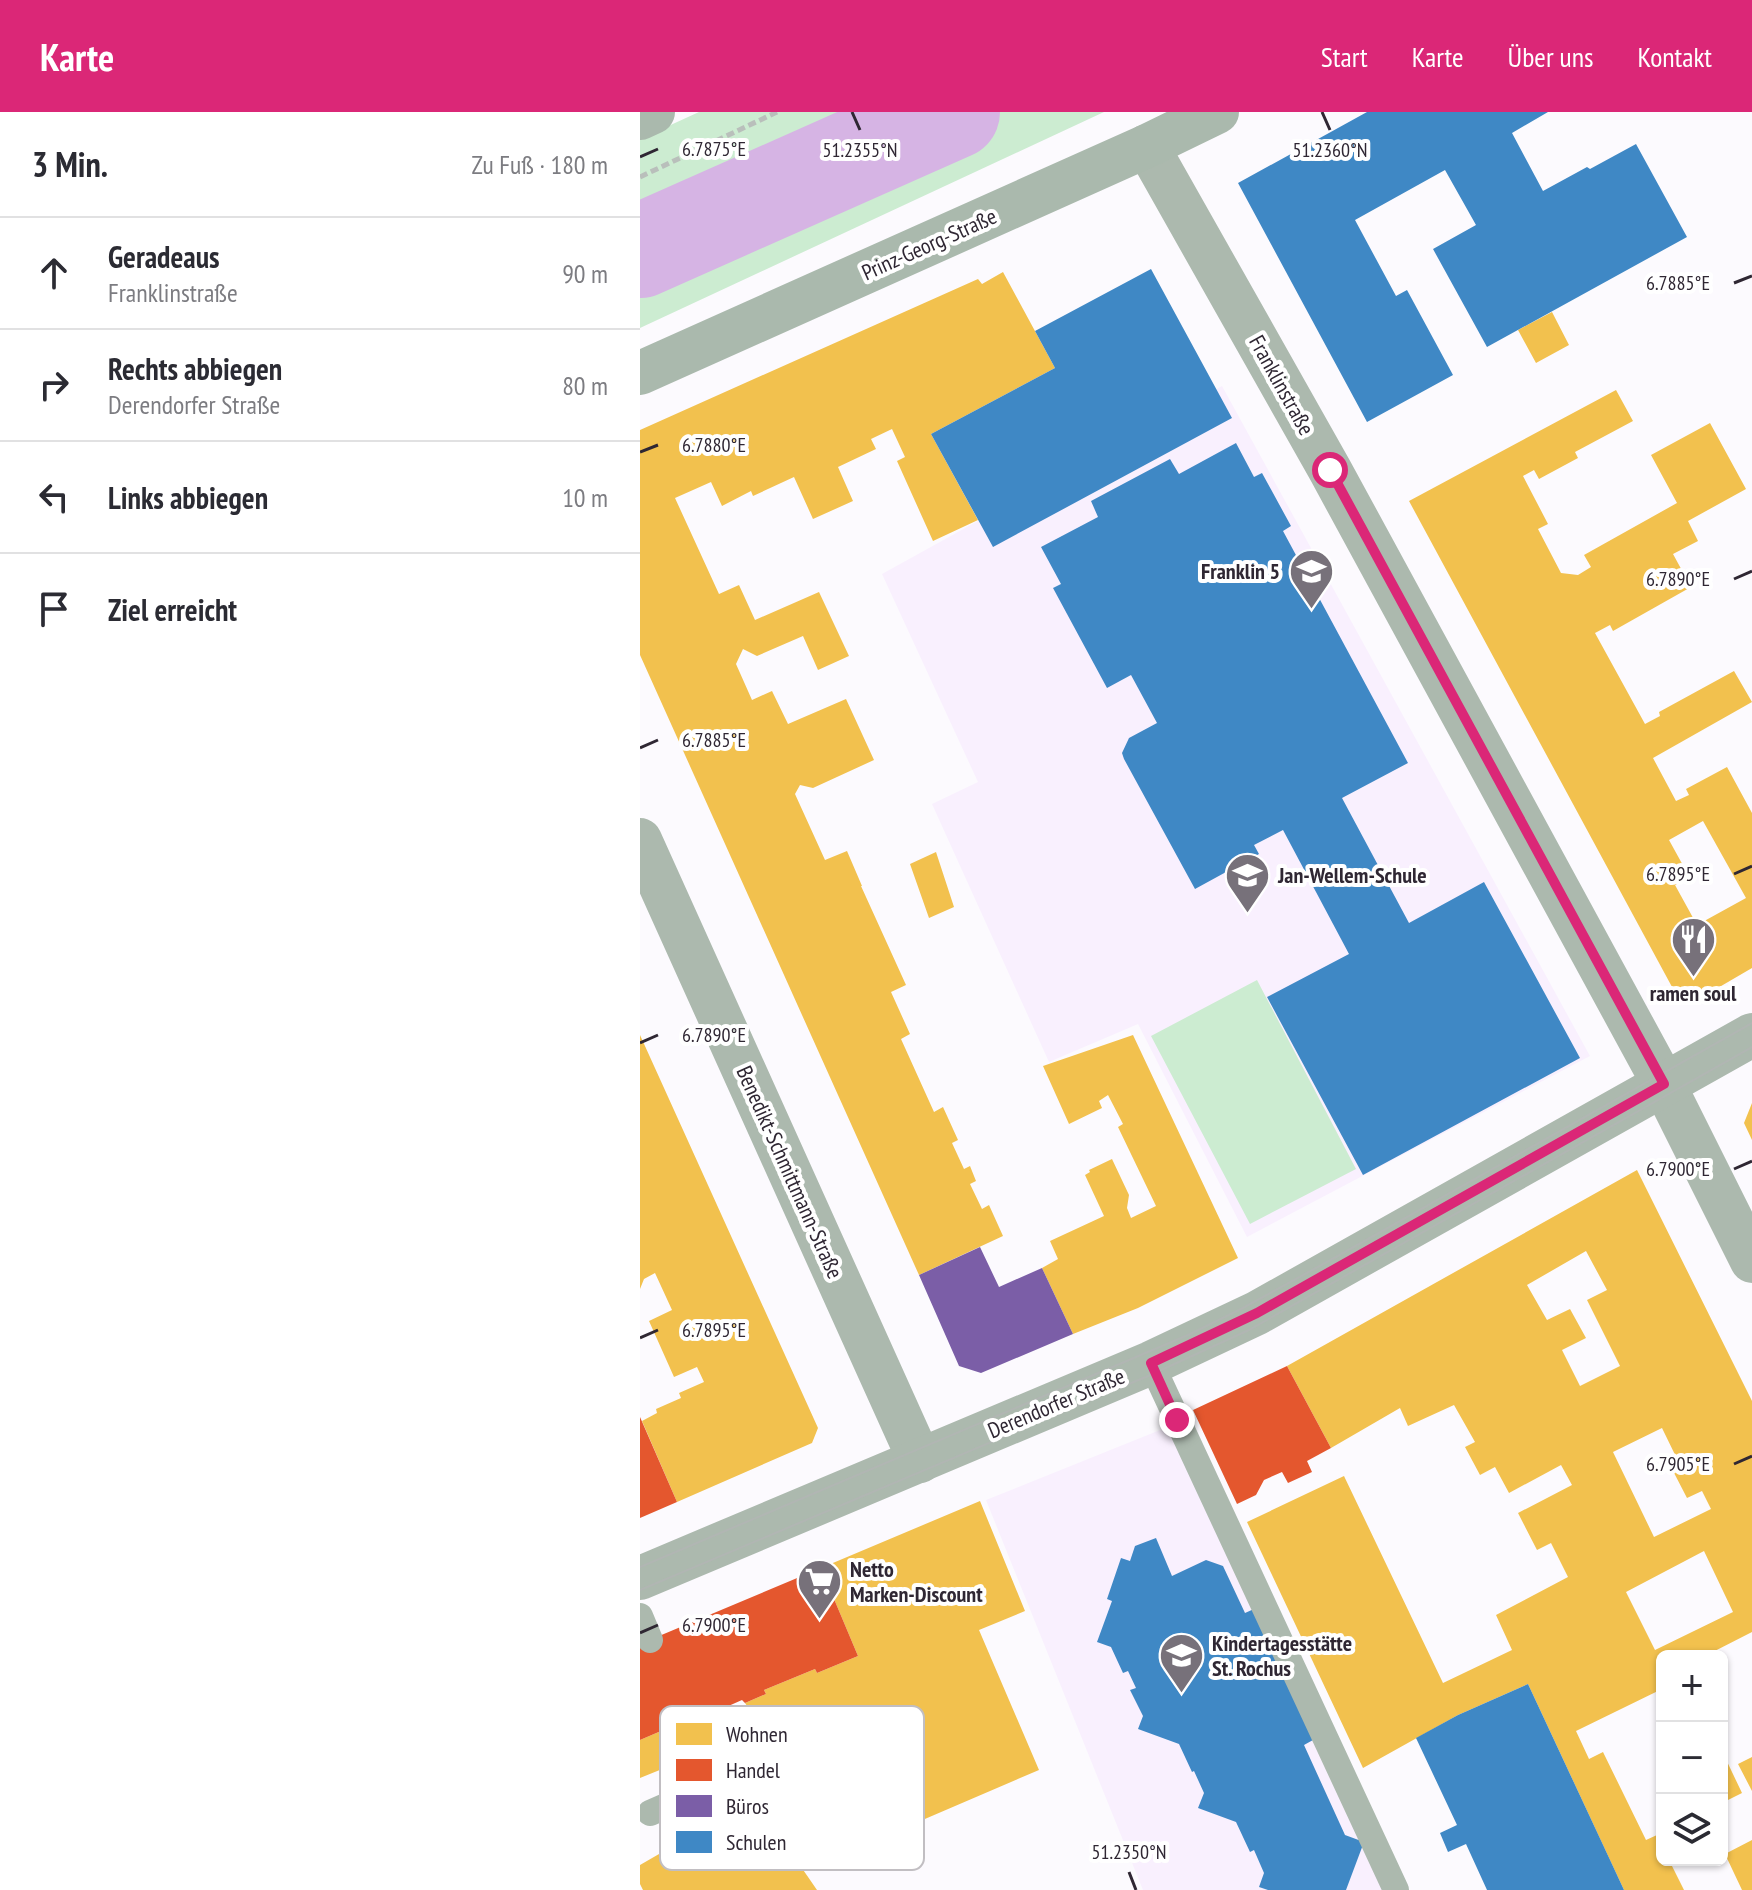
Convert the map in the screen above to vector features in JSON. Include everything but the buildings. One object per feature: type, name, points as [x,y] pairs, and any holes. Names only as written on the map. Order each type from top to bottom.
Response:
[{"type":"main road","points":[[640,118],[653,112]]},
{"type":"main road","name":"Prinz-Georg-Straße","points":[[640,373],[1217,112]]},
{"type":"street","name":"Franklinstraße","points":[[1147,146],[1330,470],[1664,1084],[1752,1261]]},
{"type":"street","name":"Benedikt-Schmittmann-Straße","points":[[640,840],[920,1461]]},
{"type":"street","name":"Derendorfer Straße","points":[[640,1578],[1151,1363],[1257,1313],[1752,1035]]},
{"type":"lane","points":[[1151,1363],[1396,1890]]},
{"type":"lane","points":[[650,1813],[660,1809]]},
{"type":"path","points":[[640,177],[777,112]]},
{"type":"shaded area","name":"Jan-Wellem-Schule","points":[[1222,386],[1590,1056],[1247,1237],[1138,1024],[1049,1062],[932,804],[978,782],[882,574]]},
{"type":"shaded area","name":"Kindertagesstätte St. Rochus","points":[[1175,1424],[1386,1890],[1143,1890],[986,1500]]},
{"type":"green space","points":[[699,112],[1104,112],[640,328],[640,139]]},
{"type":"green space","points":[[1257,980],[1356,1169],[1250,1224],[1151,1036]]},
{"type":"waterway","points":[[640,251],[953,112]]},
{"type":"tram line","points":[[640,1567],[1188,1335],[1336,1257],[1752,1023]]},
{"type":"tram line","points":[[640,1590],[1148,1376],[1249,1330],[1752,1047]]},
{"type":"place","name":"Franklin 5","points":[[1311,610]]},
{"type":"place","name":"Jan-Wellem-Schule","points":[[1247,914]]},
{"type":"place","name":"ramen soul","points":[[1693,979]]},
{"type":"place","name":"Netto Marken-Discount","points":[[819,1621]]},
{"type":"place","name":"Kindertagesstätte St. Rochus","points":[[1181,1695]]},
{"type":"route","points":[[1177,1420],[1151,1363],[1257,1313],[1664,1084],[1330,470]]}]
